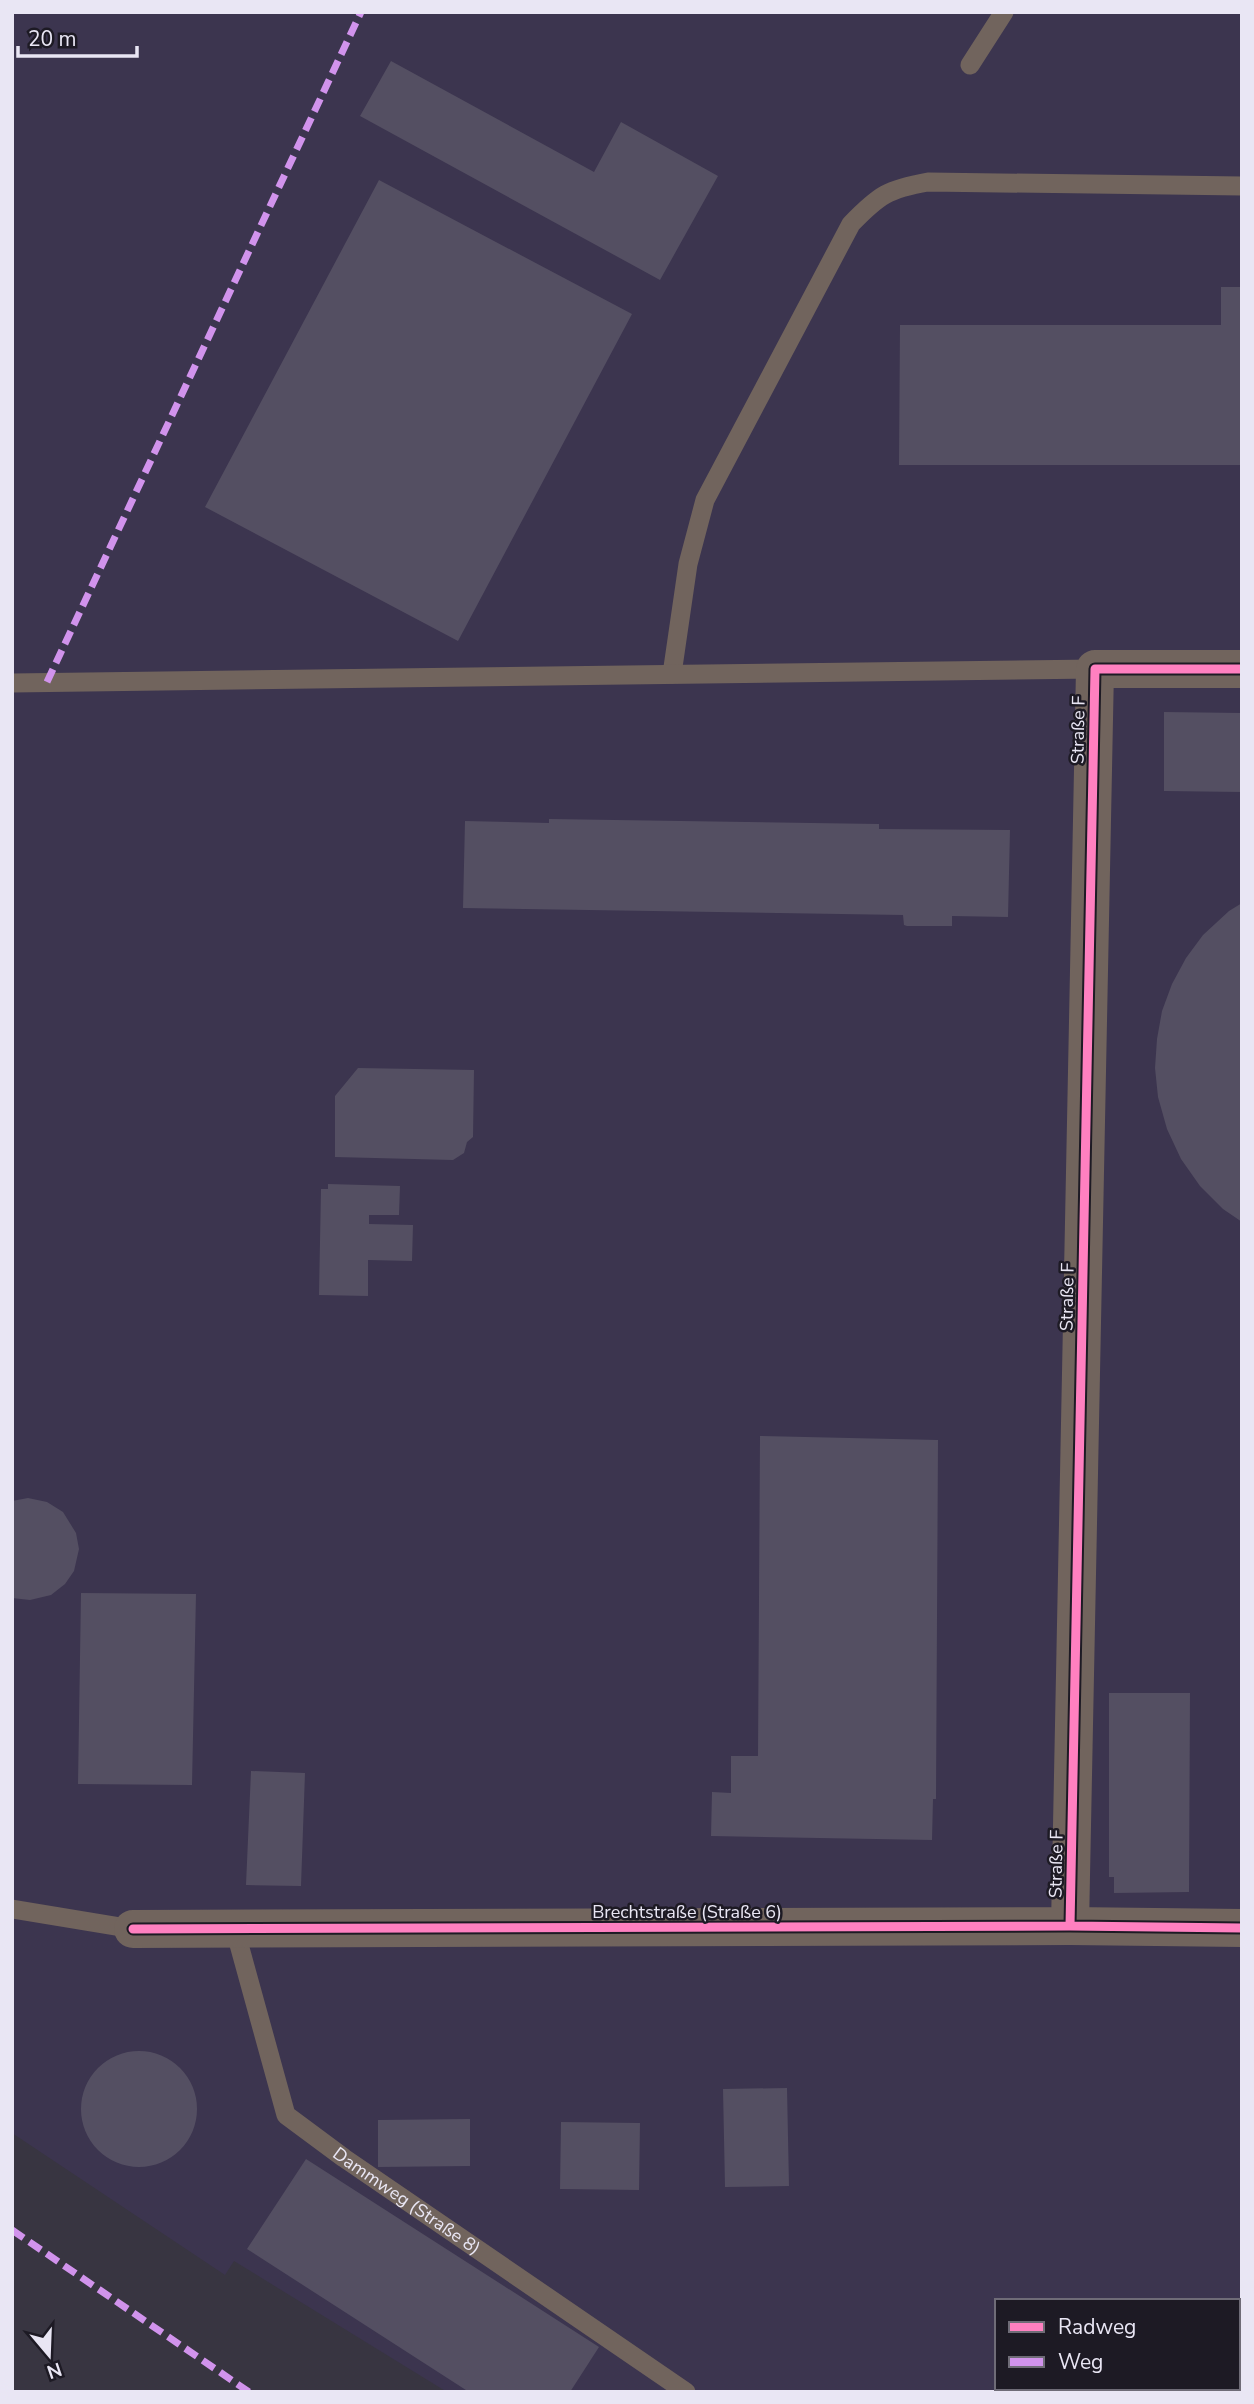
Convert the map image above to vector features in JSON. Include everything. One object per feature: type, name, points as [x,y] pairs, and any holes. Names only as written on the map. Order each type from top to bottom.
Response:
[{"type":"street","points":[[1095,669],[1242,670]]},
{"type":"street","name":"Straße F","points":[[1070,1926],[1095,669]]},
{"type":"street","name":"Brechtstraße (Straße 6)","points":[[133,1929],[1070,1926],[1242,1928]]},
{"type":"lane","points":[[970,65],[1004,12]]},
{"type":"lane","points":[[672,674],[688,564],[705,500],[851,225],[876,199],[897,188],[928,182],[1242,186]]},
{"type":"lane","points":[[12,683],[1095,669]]},
{"type":"lane","points":[[12,1909],[133,1929]]},
{"type":"lane","name":"Dammweg (Straße 8)","points":[[235,1930],[286,2115],[344,2158],[686,2392]]},
{"type":"shaded area","points":[[12,12],[1242,12],[1242,2392],[447,2392],[234,2261],[225,2275],[12,2133]]},
{"type":"building","points":[[391,61],[594,172],[621,122],[718,176],[660,280],[360,116]]},
{"type":"building","points":[[379,180],[632,314],[458,641],[205,507]]},
{"type":"building","points":[[1221,287],[1242,287],[1242,465],[899,465],[900,325],[1221,325]]},
{"type":"building","points":[[1164,712],[1242,713],[1242,792],[1164,791]]},
{"type":"building","points":[[549,819],[879,824],[879,829],[1010,830],[1008,917],[952,916],[952,926],[907,926],[904,925],[903,915],[463,908],[465,821],[549,823]]},
{"type":"building","points":[[1242,903],[1242,1222],[1223,1209],[1200,1186],[1181,1159],[1167,1129],[1158,1097],[1155,1068],[1162,1011],[1172,984],[1203,935]]},
{"type":"building","points":[[358,1068],[474,1070],[473,1137],[467,1142],[464,1153],[453,1160],[335,1157],[335,1096]]},
{"type":"building","points":[[328,1184],[400,1186],[399,1215],[369,1215],[369,1224],[413,1225],[412,1261],[368,1260],[368,1296],[319,1295],[321,1189],[328,1189]]},
{"type":"building","points":[[760,1436],[938,1440],[936,1799],[933,1799],[932,1840],[711,1836],[712,1792],[731,1793],[731,1756],[758,1756]]},
{"type":"building","points":[[28,1498],[47,1502],[63,1512],[76,1533],[79,1549],[74,1571],[65,1584],[51,1595],[30,1600],[12,1598],[12,1501]]},
{"type":"building","points":[[81,1593],[196,1594],[192,1785],[78,1784]]},
{"type":"building","points":[[1109,1693],[1190,1693],[1189,1892],[1114,1893],[1114,1877],[1109,1877]]},
{"type":"building","points":[[251,1771],[305,1773],[301,1886],[246,1885]]},
{"type":"building","points":[[139,2051],[161,2055],[180,2068],[193,2087],[197,2109],[193,2131],[180,2150],[161,2163],[139,2167],[117,2163],[98,2150],[85,2131],[81,2109],[85,2087],[98,2068],[117,2055]]},
{"type":"building","points":[[787,2088],[789,2186],[725,2187],[723,2089]]},
{"type":"building","points":[[470,2119],[470,2166],[378,2167],[378,2120]]},
{"type":"building","points":[[561,2122],[640,2123],[639,2190],[560,2189]]},
{"type":"building","points":[[306,2159],[599,2347],[570,2392],[469,2392],[247,2249]]},
{"type":"marked path","points":[[47,682],[361,12]]},
{"type":"marked path","points":[[12,2230],[249,2392]]},
{"type":"cycle path","points":[[1070,1926],[1095,669],[1242,669]]},
{"type":"cycle path","points":[[133,1929],[1070,1926],[1242,1928]]}]
